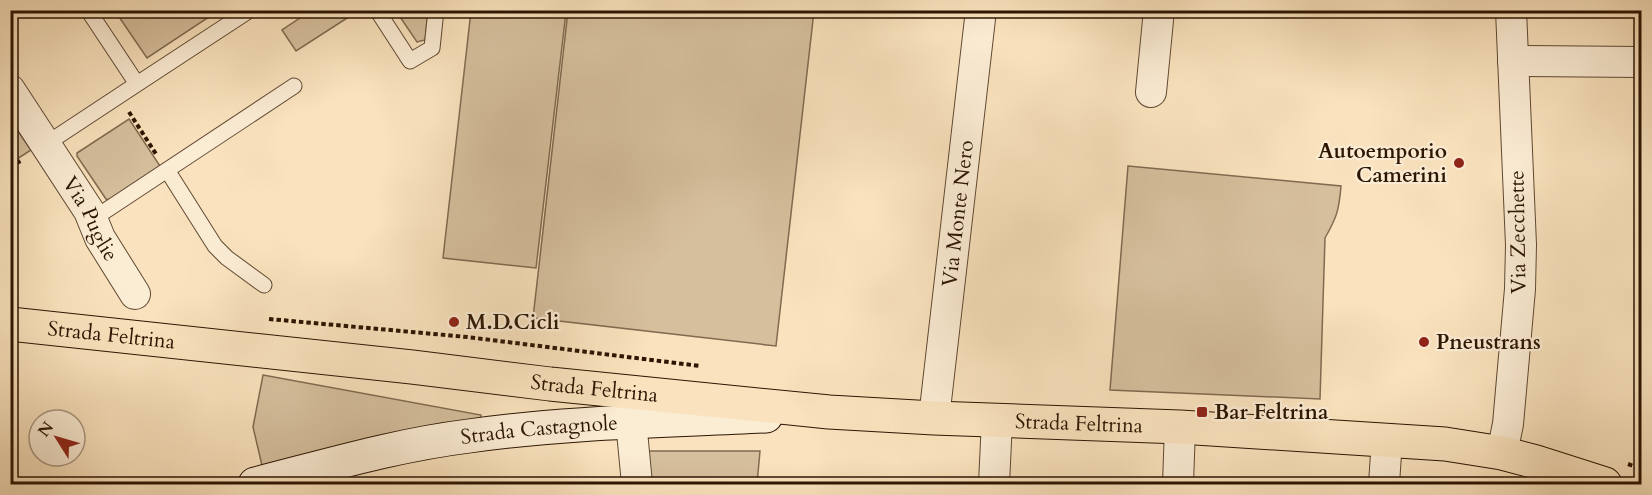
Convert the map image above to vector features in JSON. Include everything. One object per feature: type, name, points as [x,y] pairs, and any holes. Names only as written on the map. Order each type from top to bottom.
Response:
[{"type":"main road","name":"Strada Feltrina","points":[[10,324],[550,384],[829,412],[1180,427],[1445,444],[1502,453],[1536,462],[1612,473]]},
{"type":"main road","name":"Strada Castagnole","points":[[255,484],[366,455],[467,436],[631,421],[829,412]]},
{"type":"street","name":"Via Monte Nero","points":[[934,418],[981,10]]},
{"type":"street","points":[[1151,92],[1159,10]]},
{"type":"street","name":"Via Zecchette","points":[[1502,453],[1508,424],[1520,289],[1521,245],[1511,10]]},
{"type":"street","points":[[1513,61],[1641,62]]},
{"type":"street","name":"Via Puglie","points":[[10,90],[89,211],[100,238],[135,294]]},
{"type":"street","points":[[994,484],[997,420]]},
{"type":"street","points":[[631,421],[637,484]]},
{"type":"street","points":[[1178,484],[1180,427]]},
{"type":"street","points":[[1384,484],[1387,439]]},
{"type":"lane","points":[[88,10],[137,84]]},
{"type":"lane","points":[[46,144],[250,10]]},
{"type":"lane","points":[[377,10],[410,61],[432,48],[436,10]]},
{"type":"lane","points":[[93,219],[294,86]]},
{"type":"lane","points":[[167,170],[215,246],[227,258],[264,285]]},
{"type":"path","points":[[119,96],[167,170]]},
{"type":"path","points":[[268,318],[467,337],[702,366]]},
{"type":"path","points":[[1612,473],[1641,469]]},
{"type":"shaded area","points":[[312,10],[358,11],[296,51],[282,30]]},
{"type":"shaded area","points":[[115,11],[218,11],[147,58]]},
{"type":"shaded area","points":[[396,11],[428,11],[425,40],[417,42]]},
{"type":"shaded area","points":[[471,11],[566,12],[536,268],[443,258]]},
{"type":"shaded area","points":[[568,11],[814,11],[776,346],[533,318]]},
{"type":"shaded area","points":[[129,119],[160,166],[109,200],[106,199],[77,153]]},
{"type":"shaded area","points":[[11,121],[31,150],[10,163]]},
{"type":"shaded area","points":[[1128,166],[1341,186],[1337,213],[1325,238],[1320,399],[1110,390]]},
{"type":"shaded area","points":[[263,375],[481,415],[480,421],[264,474],[253,427]]},
{"type":"shaded area","points":[[647,451],[760,451],[757,484],[650,484]]},
{"type":"place","name":"Autoemporio Camerini","points":[[1459,163]]},
{"type":"place","name":"M.D.Cicli","points":[[454,322]]},
{"type":"place","name":"Pneustrans","points":[[1424,342]]},
{"type":"place","name":"Bar Feltrina","points":[[1202,412]]}]
